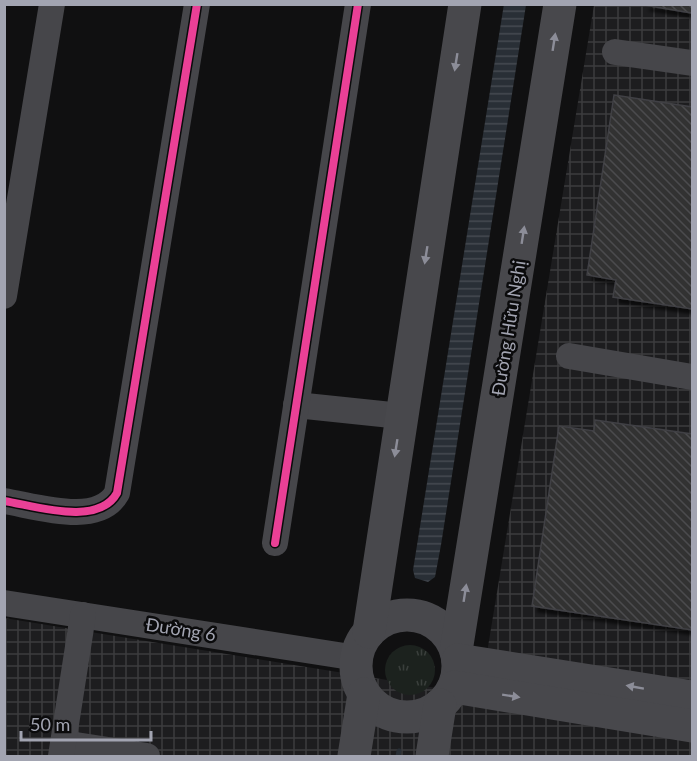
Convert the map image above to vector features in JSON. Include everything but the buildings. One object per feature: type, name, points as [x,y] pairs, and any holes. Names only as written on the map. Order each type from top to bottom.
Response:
[{"type":"main road","points":[[354,756],[364,694],[356,670],[363,645],[401,416],[465,4]]},
{"type":"main road","name":"Đường Hữu Nghị","points":[[432,756],[452,676],[560,4]]},
{"type":"main road","points":[[363,645],[391,617],[418,616],[442,628],[452,676]]},
{"type":"main road","points":[[364,694],[382,711],[400,716],[419,716],[452,676]]},
{"type":"main road","points":[[452,676],[693,697]]},
{"type":"main road","points":[[452,676],[693,726]]},
{"type":"street","points":[[4,296],[52,4]]},
{"type":"street","points":[[4,501],[89,512],[109,505],[117,493],[197,4]]},
{"type":"street","points":[[275,543],[358,4]]},
{"type":"street","points":[[615,52],[693,63]]},
{"type":"street","points":[[569,356],[693,377]]},
{"type":"street","points":[[296,405],[401,416]]},
{"type":"street","name":"Đường 6","points":[[4,603],[83,615],[363,645]]},
{"type":"street","points":[[83,615],[62,750],[147,756]]},
{"type":"shaded area","points":[[504,4],[526,5],[441,545],[435,577],[428,582],[415,578],[413,570]]},
{"type":"shaded area","points":[[594,5],[692,5],[692,756],[5,756],[4,618],[480,695]]},
{"type":"green space","points":[[405,645],[415,645],[428,652],[435,665],[435,675],[428,688],[415,695],[405,695],[396,691],[389,684],[385,675],[385,665],[389,656],[396,649]]},
{"type":"waterway","points":[[398,756],[399,751]]},
{"type":"cycle path","points":[[4,501],[49,510],[81,512],[96,509],[108,503],[117,493],[197,4]]},
{"type":"cycle path","points":[[275,543],[358,4]]}]
